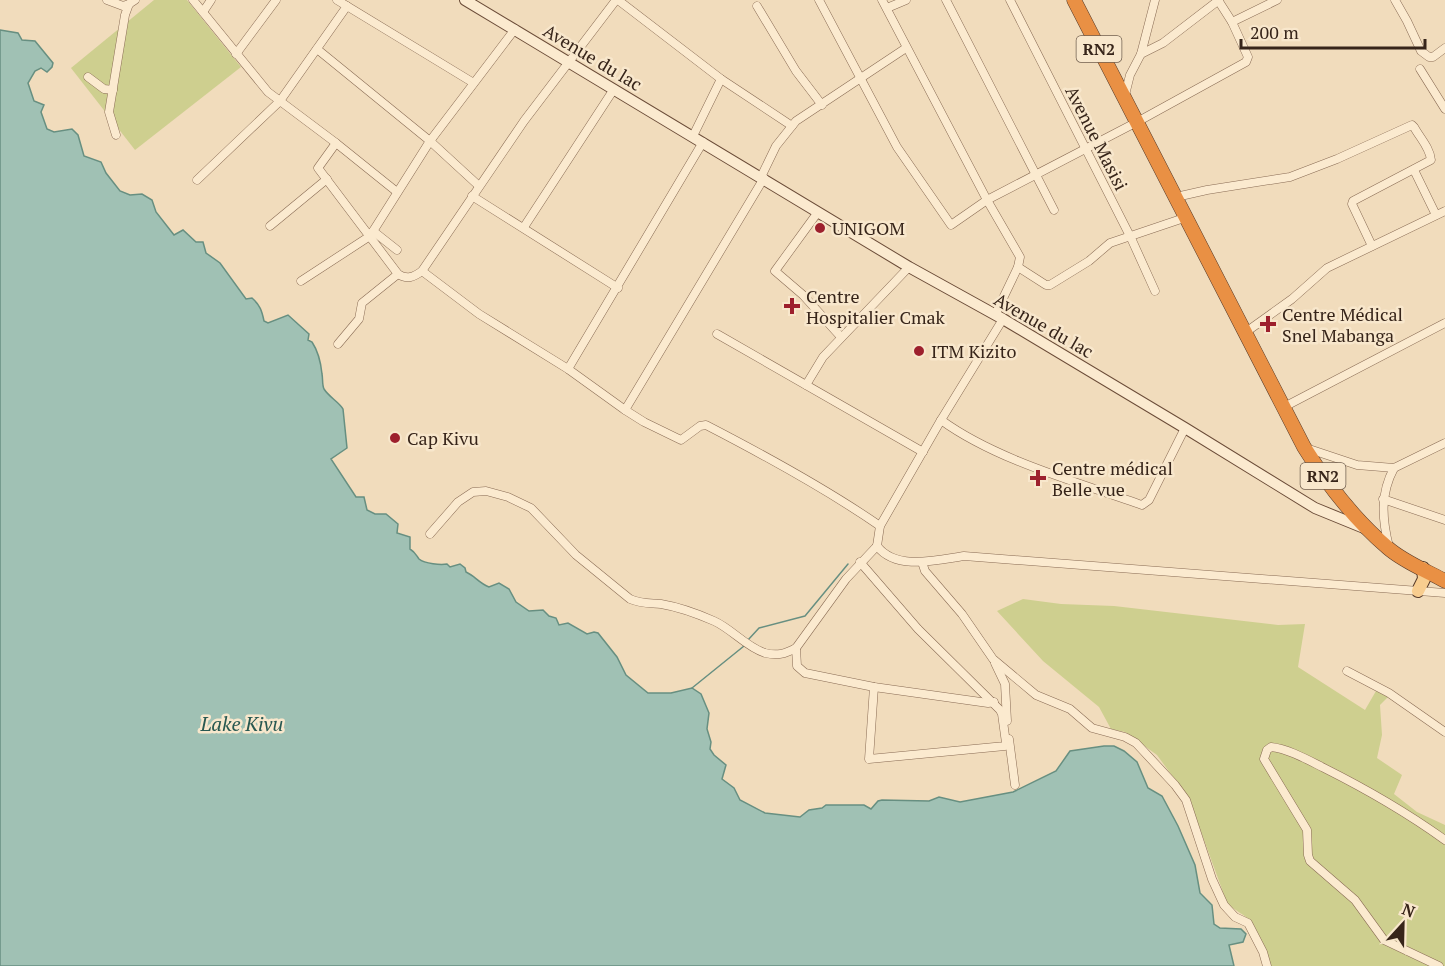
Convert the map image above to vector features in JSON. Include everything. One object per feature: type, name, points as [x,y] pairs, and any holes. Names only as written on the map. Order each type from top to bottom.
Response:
[{"type":"highway","name":"RN2","points":[[1074,0],[1304,447],[1332,488],[1389,549],[1445,581]]},
{"type":"main road","name":"Avenue du lac","points":[[465,0],[909,267],[999,317],[1185,428],[1315,508],[1370,530]]},
{"type":"main road","points":[[1418,591],[1424,579],[1423,568]]},
{"type":"street","points":[[107,0],[123,6],[132,2]]},
{"type":"street","points":[[193,0],[268,92],[397,192]]},
{"type":"street","points":[[203,12],[211,0]]},
{"type":"street","points":[[236,54],[276,0]]},
{"type":"street","points":[[337,0],[472,82]]},
{"type":"street","points":[[336,143],[318,166],[371,233],[398,273],[409,278],[422,271],[524,121],[617,0],[721,79],[792,126]]},
{"type":"street","points":[[819,0],[897,147],[951,225],[987,200],[1137,122],[1246,62],[1248,57],[1232,22],[1218,0],[1163,43],[1141,54]]},
{"type":"street","points":[[430,534],[458,502],[473,492],[486,491],[508,497],[531,508],[576,555],[630,598],[638,602],[661,604],[706,618],[724,627],[759,651],[768,654],[784,654],[796,648],[860,562],[877,546],[880,526],[999,317],[1020,257],[987,200],[882,0]]},
{"type":"street","points":[[887,8],[906,0]]},
{"type":"street","points":[[946,0],[1054,210]]},
{"type":"street","name":"Avenue Masisi","points":[[1010,0],[1131,238],[1155,291]]},
{"type":"street","points":[[1125,97],[1130,75],[1141,54],[1155,0]]},
{"type":"street","points":[[1232,22],[1277,0]]},
{"type":"street","points":[[1395,0],[1421,51],[1433,57],[1445,48]]},
{"type":"street","points":[[116,135],[109,112],[125,15],[132,2]]},
{"type":"street","points":[[197,180],[280,101],[347,6]]},
{"type":"street","points":[[757,6],[796,71],[822,105]]},
{"type":"street","points":[[301,281],[371,233],[430,141],[472,82],[514,29]]},
{"type":"street","points":[[625,410],[762,178],[776,146],[799,119],[906,48]]},
{"type":"street","points":[[316,49],[430,141],[479,186]]},
{"type":"street","points":[[1420,69],[1445,108]]},
{"type":"street","points":[[88,77],[104,89],[113,90]]},
{"type":"street","points":[[693,136],[721,79]]},
{"type":"street","points":[[524,227],[614,89]]},
{"type":"street","points":[[1176,197],[1290,177],[1337,159],[1412,125],[1432,158],[1430,161],[1353,201],[1352,204],[1372,246]]},
{"type":"street","points":[[568,369],[703,142]]},
{"type":"street","points":[[1413,170],[1436,215]]},
{"type":"street","points":[[270,226],[327,179]]},
{"type":"street","points":[[472,196],[618,288]]},
{"type":"street","points":[[1246,332],[1292,299],[1327,268],[1445,211]]},
{"type":"street","points":[[818,212],[775,271],[803,295],[841,338]]},
{"type":"street","points":[[1018,267],[1046,285],[1050,285],[1089,261],[1110,243],[1187,218]]},
{"type":"street","points":[[371,233],[397,249]]},
{"type":"street","points":[[806,385],[823,357],[909,267]]},
{"type":"street","points":[[422,271],[479,314],[568,369],[644,422],[677,439],[685,438],[700,426],[706,425],[758,452],[880,526]]},
{"type":"street","points":[[338,344],[359,319],[362,303],[398,273]]},
{"type":"street","points":[[1284,407],[1445,323]]},
{"type":"street","points":[[717,334],[923,452]]},
{"type":"street","points":[[941,420],[980,444],[1058,476],[1142,505],[1149,500],[1185,428]]},
{"type":"street","points":[[1304,447],[1357,465],[1394,468],[1444,444]]},
{"type":"street","points":[[1389,549],[1383,520],[1383,499],[1388,479],[1394,468]]},
{"type":"street","points":[[1383,499],[1445,520]]},
{"type":"street","points":[[877,546],[890,558],[922,562],[964,556],[1445,593]]},
{"type":"street","points":[[860,562],[918,628],[994,702],[1002,714],[1005,746],[869,759],[874,687]]},
{"type":"street","points":[[922,562],[926,571],[962,614],[993,659],[1005,684],[1015,785]]},
{"type":"street","points":[[796,648],[795,661],[800,671],[874,687],[994,702]]},
{"type":"street","points":[[993,659],[1036,695],[1070,709],[1092,728],[1125,737],[1149,755],[1186,800],[1212,879],[1224,905],[1235,917],[1248,923],[1263,952],[1267,966]]},
{"type":"street","points":[[1347,671],[1389,693],[1445,732]]},
{"type":"street","points":[[1440,966],[1384,940],[1355,900],[1310,861],[1306,830],[1264,759],[1264,754],[1271,747],[1278,748],[1312,762],[1373,792],[1445,840]]},
{"type":"green space","points":[[154,0],[187,0],[241,67],[135,150],[71,68]]},
{"type":"green space","points":[[1023,599],[1061,604],[1114,606],[1278,625],[1305,624],[1298,667],[1365,710],[1376,691],[1388,697],[1380,705],[1382,735],[1377,758],[1402,775],[1394,794],[1417,812],[1445,825],[1445,966],[1271,966],[1254,926],[1227,903],[1189,799],[1157,755],[1125,732],[1111,729],[1099,707],[1043,661],[997,611]]},
{"type":"water","name":"Lake Kivu","points":[[0,30],[18,33],[22,40],[35,41],[53,63],[47,72],[41,68],[35,71],[28,83],[34,101],[44,105],[41,112],[47,129],[54,132],[72,129],[78,135],[84,156],[101,162],[106,173],[120,191],[130,195],[142,194],[152,200],[156,212],[174,235],[183,230],[196,242],[203,242],[206,253],[220,263],[246,299],[252,298],[257,303],[264,321],[268,323],[288,315],[309,334],[308,340],[312,342],[319,358],[324,389],[343,409],[347,448],[331,459],[356,497],[364,497],[367,510],[375,514],[386,514],[398,524],[397,533],[410,537],[410,549],[419,559],[429,563],[447,564],[450,567],[460,564],[466,572],[489,587],[499,583],[509,589],[516,602],[529,611],[543,610],[549,616],[556,618],[559,625],[568,623],[587,634],[598,633],[617,657],[626,675],[648,693],[671,693],[692,688],[701,694],[709,713],[707,729],[711,742],[710,749],[726,765],[722,779],[734,788],[740,800],[765,813],[800,817],[809,810],[826,805],[864,805],[871,809],[882,800],[929,801],[939,797],[960,802],[1013,792],[1056,771],[1070,751],[1114,746],[1137,762],[1148,788],[1162,796],[1195,865],[1200,893],[1212,905],[1214,924],[1220,928],[1241,929],[1246,934],[1243,942],[1229,945],[1234,966],[0,966]]},
{"type":"waterway","points":[[748,640],[759,628],[805,616],[848,564]]},
{"type":"waterway","points":[[692,688],[744,646]]},
{"type":"place","name":"UNIGOM","points":[[820,228]]},
{"type":"place","name":"Centre Hospitalier Cmak","points":[[792,306]]},
{"type":"place","name":"Centre Médical Snel Mabanga","points":[[1268,324]]},
{"type":"place","name":"ITM Kizito","points":[[919,351]]},
{"type":"place","name":"Cap Kivu","points":[[395,438]]},
{"type":"place","name":"Centre médical Belle vue","points":[[1038,478]]}]
